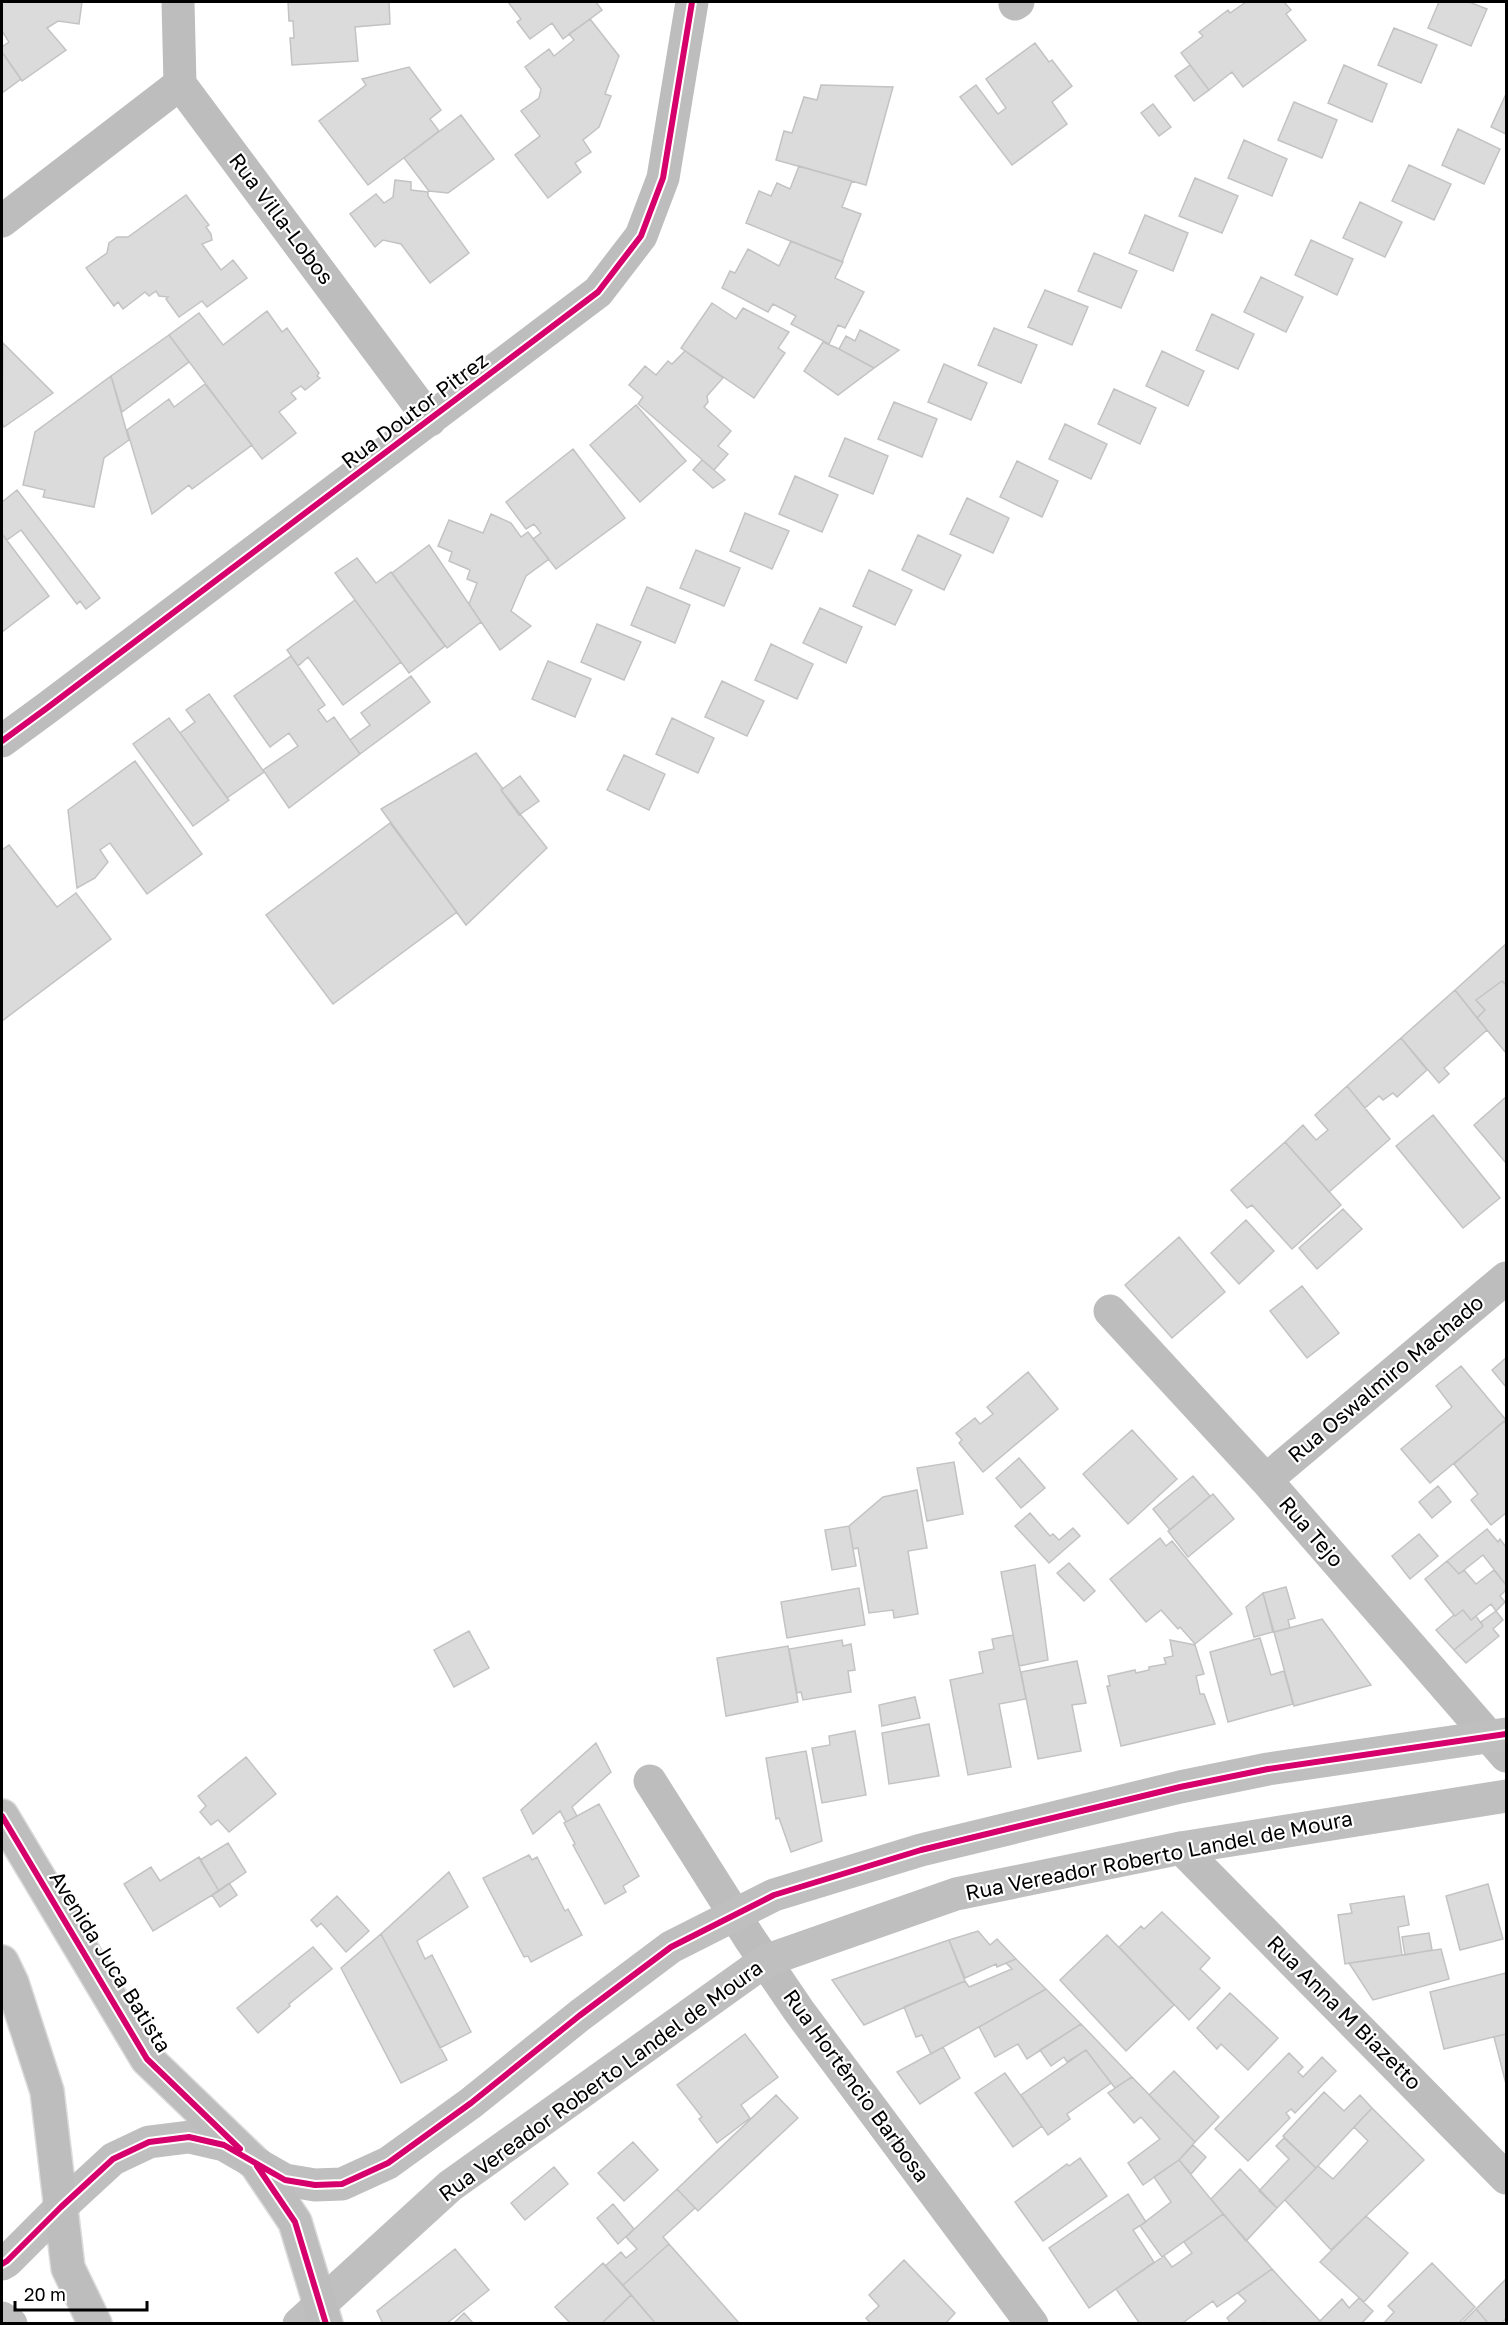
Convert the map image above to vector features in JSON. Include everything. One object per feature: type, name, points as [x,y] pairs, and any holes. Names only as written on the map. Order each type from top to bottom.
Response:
[{"type":"street","points":[[2,221],[180,84],[178,2]]},
{"type":"street","name":"Rua Doutor Pitrez","points":[[2,741],[598,292],[641,236],[663,178],[692,2]]},
{"type":"street","name":"Rua Villa-Lobos","points":[[180,84],[430,420]]},
{"type":"street","name":"Rua Oswalmiro Machado","points":[[1266,1480],[1506,1278]]},
{"type":"street","name":"Rua Tejo","points":[[1110,1311],[1266,1480],[1501,1742]]},
{"type":"street","points":[[2,2264],[113,2159],[149,2142],[189,2137],[224,2145],[285,2180],[315,2186],[342,2184],[388,2163],[471,2103],[579,2016],[671,1947],[774,1895],[921,1850],[1180,1786],[1268,1769],[1501,1742]]},
{"type":"street","name":"Rua Hortêncio Barbosa","points":[[650,1781],[799,2011],[1032,2324]]},
{"type":"street","name":"Rua Vereador Roberto Landel de Moura","points":[[315,2318],[450,2186],[765,1961],[956,1894],[1181,1848],[1506,1796]]},
{"type":"street","name":"Avenida Juca Batista","points":[[2,1816],[147,2059],[256,2164],[295,2222],[315,2318]]},
{"type":"street","name":"Rua Anna M Biazetto","points":[[1181,1848],[1506,2178]]},
{"type":"street","points":[[2,1962],[12,1983],[47,2091],[68,2268],[95,2324]]},
{"type":"street","points":[[2,2318],[11,2324]]},
{"type":"building","points":[[2,2],[82,2],[79,24],[58,21],[47,28],[66,50],[22,81],[2,52],[2,47],[9,42],[2,31]]},
{"type":"building","points":[[288,2],[389,2],[390,24],[355,27],[358,61],[292,65],[290,38],[294,38],[293,21],[289,21]]},
{"type":"building","points":[[508,2],[596,2],[602,10],[563,39],[552,23],[530,39],[517,22],[521,19]]},
{"type":"building","points":[[1246,2],[1284,2],[1291,10],[1286,14],[1306,40],[1243,87],[1232,72],[1209,90],[1181,53],[1203,36],[1199,32],[1228,10],[1230,13]]},
{"type":"building","points":[[1439,2],[1469,2],[1487,9],[1471,46],[1428,28]]},
{"type":"building","points":[[590,19],[619,56],[605,94],[611,96],[599,127],[583,140],[591,152],[575,163],[581,172],[548,198],[515,155],[540,136],[521,111],[539,98],[541,89],[525,67],[549,49],[554,56],[574,40],[569,34]]},
{"type":"building","points":[[1394,28],[1437,45],[1421,83],[1378,65]]},
{"type":"building","points":[[1035,43],[1072,86],[1052,102],[1067,124],[1012,165],[960,97],[976,85],[998,114],[1006,108],[986,79]]},
{"type":"building","points":[[2,52],[21,79],[2,93]]},
{"type":"building","points":[[1190,65],[1209,90],[1194,101],[1175,76]]},
{"type":"building","points":[[1344,65],[1387,84],[1372,122],[1328,103]]},
{"type":"building","points":[[409,67],[441,110],[430,119],[439,131],[368,185],[319,121],[366,85],[362,79]]},
{"type":"building","points":[[821,85],[893,87],[866,185],[776,160],[784,131],[792,133],[804,97],[817,100]]},
{"type":"building","points":[[1506,94],[1506,134],[1491,127]]},
{"type":"building","points":[[1294,102],[1337,120],[1322,158],[1278,140]]},
{"type":"building","points":[[1153,104],[1171,127],[1159,136],[1141,113]]},
{"type":"building","points":[[461,115],[494,159],[448,193],[429,191],[404,158]]},
{"type":"building","points":[[1458,129],[1500,149],[1484,184],[1442,165]]},
{"type":"building","points":[[1244,140],[1287,159],[1272,196],[1228,178]]},
{"type":"building","points":[[1409,165],[1451,184],[1434,220],[1392,201]]},
{"type":"building","points":[[799,166],[852,181],[842,207],[861,214],[842,262],[746,223],[759,191],[771,196],[777,183],[790,189]]},
{"type":"building","points":[[1195,178],[1238,196],[1222,233],[1179,216]]},
{"type":"building","points":[[395,180],[411,182],[411,190],[428,192],[428,196],[469,253],[430,283],[401,244],[383,240],[375,247],[350,214],[376,194],[384,203],[393,197]]},
{"type":"building","points":[[186,195],[209,225],[206,227],[212,240],[202,244],[221,270],[233,260],[247,278],[207,307],[202,301],[179,317],[166,299],[168,297],[159,296],[156,291],[149,296],[145,292],[123,309],[118,302],[114,306],[86,268],[107,253],[109,243],[117,237],[128,237]]},
{"type":"building","points":[[1360,202],[1402,222],[1385,257],[1343,238]]},
{"type":"building","points":[[1145,215],[1188,233],[1173,271],[1129,253]]},
{"type":"building","points":[[1311,240],[1353,259],[1337,295],[1295,275]]},
{"type":"building","points":[[791,241],[843,262],[835,278],[864,292],[845,328],[838,325],[829,344],[791,324],[796,316],[773,304],[768,312],[722,288],[730,271],[735,273],[748,249],[779,266]]},
{"type":"building","points":[[1094,253],[1137,271],[1121,308],[1078,291]]},
{"type":"building","points":[[1261,277],[1303,297],[1286,332],[1244,312]]},
{"type":"building","points":[[1045,290],[1088,307],[1072,345],[1028,327]]},
{"type":"building","points":[[712,303],[736,319],[743,308],[789,332],[778,348],[785,353],[754,398],[681,348]]},
{"type":"building","points":[[267,311],[282,332],[287,328],[319,373],[317,376],[320,378],[305,390],[301,386],[291,393],[296,399],[279,412],[296,433],[262,459],[169,335],[199,313],[223,345]]},
{"type":"building","points":[[1212,314],[1254,334],[1238,369],[1196,350]]},
{"type":"building","points":[[994,328],[1037,345],[1021,383],[978,365]]},
{"type":"building","points":[[860,330],[899,350],[874,368],[839,349],[846,336],[855,341]]},
{"type":"building","points":[[169,335],[189,362],[122,412],[111,376]]},
{"type":"building","points":[[823,342],[874,368],[838,395],[804,371]]},
{"type":"building","points":[[3,343],[53,393],[4,427],[2,423]]},
{"type":"building","points":[[685,351],[723,378],[707,396],[708,402],[704,407],[731,431],[718,446],[728,454],[714,470],[638,404],[643,397],[629,385],[645,366],[656,375],[668,361],[672,364]]},
{"type":"building","points":[[1162,351],[1204,371],[1188,406],[1146,386]]},
{"type":"building","points":[[944,364],[987,383],[971,420],[928,402]]},
{"type":"building","points":[[111,376],[129,440],[104,458],[94,507],[43,497],[45,490],[23,485],[35,432]]},
{"type":"building","points":[[205,384],[252,445],[192,489],[189,485],[152,514],[127,430],[169,399],[174,407]]},
{"type":"building","points":[[1114,389],[1156,408],[1140,444],[1098,424]]},
{"type":"building","points":[[894,402],[937,419],[922,457],[878,439]]},
{"type":"building","points":[[636,405],[686,461],[640,502],[590,445]]},
{"type":"building","points":[[1065,424],[1107,444],[1091,479],[1049,459]]},
{"type":"building","points":[[845,438],[888,456],[873,494],[829,476]]},
{"type":"building","points":[[573,449],[625,518],[556,569],[533,539],[541,533],[534,524],[526,529],[506,502]]},
{"type":"building","points":[[702,460],[725,480],[713,488],[693,470]]},
{"type":"building","points":[[1017,461],[1058,481],[1042,517],[1000,497]]},
{"type":"building","points":[[795,476],[838,495],[822,532],[779,514]]},
{"type":"building","points":[[17,490],[100,598],[86,609],[80,601],[77,604],[21,530],[7,540],[2,534],[2,502]]},
{"type":"building","points":[[967,498],[1009,518],[993,553],[950,534]]},
{"type":"building","points":[[745,513],[789,531],[772,569],[730,551]]},
{"type":"building","points":[[491,514],[511,523],[521,537],[528,532],[549,559],[526,576],[511,611],[531,626],[500,650],[469,604],[477,583],[467,579],[470,570],[449,561],[452,552],[438,546],[449,520],[483,533]]},
{"type":"building","points":[[2,534],[49,596],[2,632]]},
{"type":"building","points":[[918,535],[961,555],[944,590],[902,570]]},
{"type":"building","points":[[429,545],[481,622],[447,648],[392,573]]},
{"type":"building","points":[[696,550],[740,568],[724,606],[680,588]]},
{"type":"building","points":[[357,558],[376,583],[391,572],[445,646],[409,673],[335,573]]},
{"type":"building","points":[[869,570],[912,590],[895,625],[853,606]]},
{"type":"building","points":[[647,587],[690,605],[675,643],[631,625]]},
{"type":"building","points":[[355,600],[401,662],[343,705],[308,657],[298,666],[287,650]]},
{"type":"building","points":[[820,608],[862,627],[846,663],[803,643]]},
{"type":"building","points":[[597,624],[641,642],[624,680],[581,662]]},
{"type":"building","points":[[771,644],[813,664],[797,699],[755,680]]},
{"type":"building","points":[[291,656],[325,705],[318,710],[327,722],[334,717],[360,754],[289,808],[263,770],[298,746],[289,733],[270,747],[234,696]]},
{"type":"building","points":[[548,661],[591,679],[575,717],[532,699]]},
{"type":"building","points":[[411,676],[430,702],[360,754],[350,740],[370,725],[361,713]]},
{"type":"building","points":[[722,681],[764,701],[747,736],[705,717]]},
{"type":"building","points":[[209,694],[264,772],[227,798],[180,733],[195,722],[186,710]]},
{"type":"building","points":[[169,718],[229,800],[193,826],[133,744]]},
{"type":"building","points":[[672,718],[714,738],[698,773],[656,754]]},
{"type":"building","points":[[476,753],[503,789],[501,790],[547,848],[466,925],[381,809]]},
{"type":"building","points":[[624,755],[665,774],[649,810],[607,790]]},
{"type":"building","points":[[135,761],[202,854],[147,894],[110,843],[100,850],[108,862],[95,878],[77,888],[68,810]]},
{"type":"building","points":[[520,776],[539,801],[519,815],[501,790]]},
{"type":"building","points":[[390,823],[457,912],[333,1004],[266,915]]},
{"type":"building","points":[[9,845],[57,907],[76,893],[111,939],[2,1021],[2,850]]},
{"type":"building","points":[[1506,944],[1506,985],[1502,981],[1476,1000],[1485,1010],[1477,1018],[1455,990]]},
{"type":"building","points":[[1502,981],[1506,985],[1506,1053],[1477,1018],[1485,1010],[1476,1000]]},
{"type":"building","points":[[1455,990],[1487,1030],[1444,1068],[1449,1074],[1439,1083],[1401,1038]]},
{"type":"building","points":[[1401,1038],[1427,1070],[1397,1097],[1393,1093],[1383,1100],[1379,1096],[1365,1108],[1347,1086]]},
{"type":"building","points":[[1347,1086],[1390,1139],[1329,1192],[1285,1142],[1303,1125],[1316,1140],[1328,1130],[1315,1115]]},
{"type":"building","points":[[1506,1097],[1506,1163],[1474,1125]]},
{"type":"building","points":[[1433,1115],[1500,1198],[1463,1228],[1396,1146]]},
{"type":"building","points":[[1285,1142],[1341,1205],[1292,1249],[1252,1205],[1247,1208],[1231,1190]]},
{"type":"building","points":[[1343,1209],[1362,1229],[1317,1269],[1299,1248]]},
{"type":"building","points":[[1246,1220],[1274,1251],[1239,1284],[1211,1253]]},
{"type":"building","points":[[1179,1237],[1225,1292],[1172,1338],[1125,1285]]},
{"type":"building","points":[[1302,1286],[1339,1333],[1307,1358],[1270,1311]]},
{"type":"building","points":[[1506,1358],[1506,1387],[1492,1370]]},
{"type":"building","points":[[1461,1366],[1506,1420],[1430,1483],[1401,1449],[1452,1407],[1436,1386]]},
{"type":"building","points":[[1028,1372],[1058,1409],[983,1472],[959,1443],[962,1440],[956,1433],[975,1418],[980,1424],[993,1414],[987,1407]]},
{"type":"building","points":[[1504,1421],[1506,1424],[1506,1513],[1491,1525],[1471,1500],[1478,1494],[1454,1464]]},
{"type":"building","points":[[1132,1430],[1177,1479],[1128,1524],[1083,1474]]},
{"type":"building","points":[[1019,1458],[1045,1488],[1021,1508],[996,1478]]},
{"type":"building","points":[[954,1462],[963,1514],[927,1521],[917,1468]]},
{"type":"building","points":[[1193,1476],[1210,1496],[1170,1530],[1153,1509]]},
{"type":"building","points":[[1438,1486],[1451,1502],[1432,1518],[1419,1502]]},
{"type":"building","points":[[917,1490],[927,1548],[908,1551],[918,1614],[894,1618],[893,1610],[869,1613],[858,1548],[853,1549],[849,1526],[883,1497]]},
{"type":"building","points":[[1213,1494],[1234,1519],[1188,1557],[1168,1531]]},
{"type":"building","points":[[1030,1513],[1050,1536],[1053,1534],[1059,1540],[1073,1528],[1080,1536],[1049,1563],[1015,1526]]},
{"type":"building","points":[[849,1526],[856,1566],[832,1570],[825,1530]]},
{"type":"building","points":[[1487,1529],[1498,1542],[1500,1539],[1506,1547],[1506,1585],[1483,1555],[1459,1574],[1447,1561]]},
{"type":"building","points":[[1419,1534],[1438,1556],[1410,1579],[1392,1556]]},
{"type":"building","points":[[1160,1538],[1166,1546],[1172,1541],[1232,1614],[1195,1644],[1161,1610],[1146,1622],[1110,1579]]},
{"type":"building","points":[[1447,1561],[1459,1574],[1464,1570],[1476,1584],[1494,1570],[1506,1585],[1506,1590],[1500,1596],[1505,1602],[1496,1611],[1491,1604],[1471,1620],[1463,1610],[1455,1616],[1425,1579]]},
{"type":"building","points":[[1069,1563],[1095,1591],[1084,1601],[1057,1573]]},
{"type":"building","points":[[1035,1565],[1048,1660],[1019,1666],[1001,1572]]},
{"type":"building","points":[[1286,1587],[1295,1618],[1288,1620],[1290,1628],[1274,1632],[1263,1593]]},
{"type":"building","points":[[859,1588],[865,1625],[787,1638],[781,1602]]},
{"type":"building","points":[[1263,1593],[1273,1632],[1254,1637],[1246,1607]]},
{"type":"building","points":[[1463,1610],[1471,1620],[1476,1616],[1483,1626],[1454,1650],[1436,1630]]},
{"type":"building","points":[[1496,1611],[1503,1620],[1493,1629],[1499,1636],[1466,1663],[1454,1650],[1483,1626],[1481,1622]]},
{"type":"building","points":[[1322,1619],[1371,1685],[1294,1706],[1274,1632]]},
{"type":"building","points":[[469,1631],[489,1668],[454,1687],[434,1650]]},
{"type":"building","points":[[1013,1635],[1026,1699],[999,1704],[1011,1767],[968,1775],[950,1680],[983,1673],[979,1652],[994,1649],[992,1639]]},
{"type":"building","points":[[1260,1638],[1271,1675],[1284,1671],[1293,1704],[1228,1722],[1210,1652]]},
{"type":"building","points":[[842,1640],[843,1646],[851,1644],[855,1670],[848,1671],[851,1692],[803,1700],[801,1692],[797,1693],[789,1649]]},
{"type":"building","points":[[1170,1640],[1195,1645],[1204,1674],[1196,1676],[1200,1694],[1204,1694],[1215,1724],[1121,1746],[1107,1686],[1110,1686],[1108,1676],[1135,1670],[1136,1673],[1149,1670],[1149,1667],[1166,1664],[1164,1658],[1173,1656]]},
{"type":"building","points":[[788,1646],[798,1702],[726,1716],[717,1658]]},
{"type":"building","points":[[1077,1661],[1086,1703],[1072,1705],[1081,1751],[1038,1759],[1021,1672]]},
{"type":"building","points":[[915,1697],[920,1718],[882,1726],[879,1705]]},
{"type":"building","points":[[929,1724],[939,1776],[889,1784],[882,1733]]},
{"type":"building","points":[[855,1731],[866,1795],[822,1803],[812,1748],[830,1745],[829,1736]]},
{"type":"building","points":[[596,1743],[611,1772],[572,1807],[577,1816],[566,1822],[560,1811],[533,1834],[521,1810]]},
{"type":"building","points":[[806,1751],[822,1841],[791,1852],[779,1818],[776,1819],[766,1758]]},
{"type":"building","points":[[246,1757],[276,1794],[229,1832],[218,1820],[211,1825],[200,1812],[206,1806],[198,1796]]},
{"type":"building","points":[[599,1804],[639,1876],[623,1886],[626,1892],[605,1904],[573,1845],[575,1844],[564,1823]]},
{"type":"building","points":[[228,1843],[246,1872],[219,1891],[200,1860]]},
{"type":"building","points":[[529,1855],[532,1860],[537,1857],[565,1911],[568,1909],[582,1935],[531,1962],[528,1956],[524,1957],[483,1878]]},
{"type":"building","points":[[199,1857],[219,1891],[153,1931],[124,1884],[151,1867],[160,1881]]},
{"type":"building","points":[[449,1872],[468,1907],[417,1941],[425,1959],[432,1955],[471,2032],[440,2048],[381,1934]]},
{"type":"building","points":[[229,1883],[237,1895],[220,1907],[212,1895]]},
{"type":"building","points":[[1488,1884],[1503,1939],[1460,1950],[1446,1896]]},
{"type":"building","points":[[337,1896],[369,1931],[346,1952],[321,1923],[317,1927],[311,1920]]},
{"type":"building","points":[[1404,1896],[1409,1925],[1398,1927],[1402,1955],[1345,1964],[1338,1915],[1352,1913],[1350,1904]]},
{"type":"building","points":[[1162,1912],[1210,1958],[1200,1969],[1220,1988],[1189,2020],[1119,1947],[1141,1926],[1144,1929]]},
{"type":"building","points":[[978,1931],[990,1945],[997,1939],[1016,1959],[997,1967],[996,1964],[965,1978],[949,1940]]},
{"type":"building","points":[[1429,1933],[1432,1950],[1405,1955],[1402,1937]]},
{"type":"building","points":[[381,1934],[447,2060],[401,2083],[341,1968]]},
{"type":"building","points":[[1107,1935],[1174,2005],[1126,2051],[1060,1980]]},
{"type":"building","points":[[949,1940],[965,1981],[864,2025],[832,1980]]},
{"type":"building","points":[[313,1947],[332,1969],[258,2033],[237,2008]]},
{"type":"building","points":[[1441,1949],[1449,1979],[1373,2000],[1349,1963]]},
{"type":"building","points":[[1016,1959],[1046,1989],[931,2054],[922,2035],[916,2037],[904,2007],[965,1981],[969,1987],[1012,1969],[1006,1963]]},
{"type":"building","points":[[1506,1973],[1506,2034],[1444,2049],[1430,1992]]},
{"type":"building","points":[[1046,1989],[1081,2024],[1027,2059],[1018,2044],[995,2057],[979,2027]]},
{"type":"building","points":[[1230,1993],[1278,2038],[1248,2070],[1221,2044],[1217,2049],[1197,2028]]},
{"type":"building","points":[[1081,2024],[1132,2077],[1115,2088],[1086,2050],[1067,2062],[1064,2057],[1051,2066],[1040,2050]]},
{"type":"building","points":[[745,2034],[778,2077],[741,2105],[750,2118],[717,2143],[699,2119],[702,2117],[677,2085]]},
{"type":"building","points":[[1506,2034],[1506,2084],[1494,2037]]},
{"type":"building","points":[[943,2047],[960,2078],[920,2104],[897,2072]]},
{"type":"building","points":[[1086,2050],[1111,2083],[1067,2114],[1070,2119],[1048,2135],[1021,2095]]},
{"type":"building","points":[[1289,2053],[1303,2067],[1298,2072],[1303,2077],[1322,2057],[1336,2071],[1295,2113],[1291,2109],[1286,2113],[1290,2118],[1248,2161],[1215,2129]]},
{"type":"building","points":[[1174,2071],[1219,2117],[1195,2142],[1149,2095]]},
{"type":"building","points":[[1005,2073],[1042,2126],[1013,2147],[975,2093]]},
{"type":"building","points":[[1132,2077],[1195,2142],[1179,2160],[1143,2185],[1128,2163],[1160,2139],[1141,2117],[1134,2123],[1108,2093]]},
{"type":"building","points":[[1324,2092],[1344,2111],[1360,2095],[1372,2108],[1316,2168],[1283,2136]]},
{"type":"building","points":[[776,2095],[798,2118],[698,2211],[677,2189]]},
{"type":"building","points":[[1372,2108],[1424,2160],[1331,2250],[1285,2200],[1318,2166],[1333,2179],[1368,2141],[1354,2127]]},
{"type":"building","points":[[1284,2138],[1316,2168],[1277,2208],[1259,2191],[1289,2159],[1276,2146]]},
{"type":"building","points":[[633,2142],[658,2170],[624,2201],[598,2173]]},
{"type":"building","points":[[1193,2145],[1206,2157],[1191,2174],[1179,2160]]},
{"type":"building","points":[[1080,2158],[1107,2196],[1043,2241],[1015,2202],[1067,2164],[1069,2166]]},
{"type":"building","points":[[1179,2160],[1223,2214],[1162,2257],[1140,2226],[1171,2202],[1154,2177]]},
{"type":"building","points":[[554,2167],[568,2184],[525,2220],[511,2203]]},
{"type":"building","points":[[1240,2169],[1277,2208],[1246,2241],[1211,2199]]},
{"type":"building","points":[[677,2189],[695,2208],[663,2237],[669,2244],[623,2285],[605,2266],[621,2252],[626,2258],[637,2249],[626,2237]]},
{"type":"building","points":[[1128,2194],[1146,2222],[1133,2230],[1154,2262],[1089,2308],[1049,2248]]},
{"type":"building","points":[[613,2204],[634,2229],[618,2244],[597,2218]]},
{"type":"building","points":[[1223,2214],[1272,2269],[1217,2307],[1213,2301],[1181,2324],[1140,2324],[1116,2289],[1164,2256],[1172,2267],[1192,2253],[1184,2242]]},
{"type":"building","points":[[1366,2216],[1408,2253],[1364,2302],[1320,2262]]},
{"type":"building","points":[[669,2244],[740,2324],[656,2324],[623,2285]]},
{"type":"building","points":[[455,2249],[489,2290],[446,2324],[383,2324],[377,2311]]},
{"type":"building","points":[[904,2260],[955,2313],[945,2324],[871,2324],[866,2318],[879,2306],[869,2295]]},
{"type":"building","points":[[603,2263],[631,2295],[601,2324],[571,2324],[555,2307]]},
{"type":"building","points":[[1432,2263],[1475,2307],[1458,2324],[1383,2324],[1394,2312],[1388,2306]]},
{"type":"building","points":[[1272,2269],[1320,2321],[1316,2324],[1266,2324],[1264,2322],[1262,2324],[1231,2324],[1227,2318],[1246,2301],[1238,2293]]},
{"type":"building","points":[[1506,2279],[1506,2318],[1501,2324],[1489,2324],[1476,2309]]},
{"type":"building","points":[[631,2295],[656,2324],[601,2324],[622,2304]]},
{"type":"building","points":[[1359,2298],[1373,2311],[1361,2324],[1323,2324],[1320,2321],[1342,2299],[1349,2308]]},
{"type":"building","points":[[1476,2309],[1489,2324],[1461,2324]]},
{"type":"building","points":[[464,2313],[474,2324],[453,2324]]},
{"type":"cycle path","points":[[2,741],[598,292],[641,236],[663,178],[692,2]]},
{"type":"cycle path","points":[[2,2264],[113,2159],[149,2142],[189,2137],[224,2145],[285,2180],[315,2185],[342,2184],[388,2163],[471,2103],[579,2016],[671,1947],[774,1895],[921,1850],[1180,1787],[1268,1769],[1506,1734]]},
{"type":"cycle path","points":[[2,1816],[147,2059],[240,2149]]},
{"type":"cycle path","points":[[257,2166],[295,2222],[326,2324]]}]
